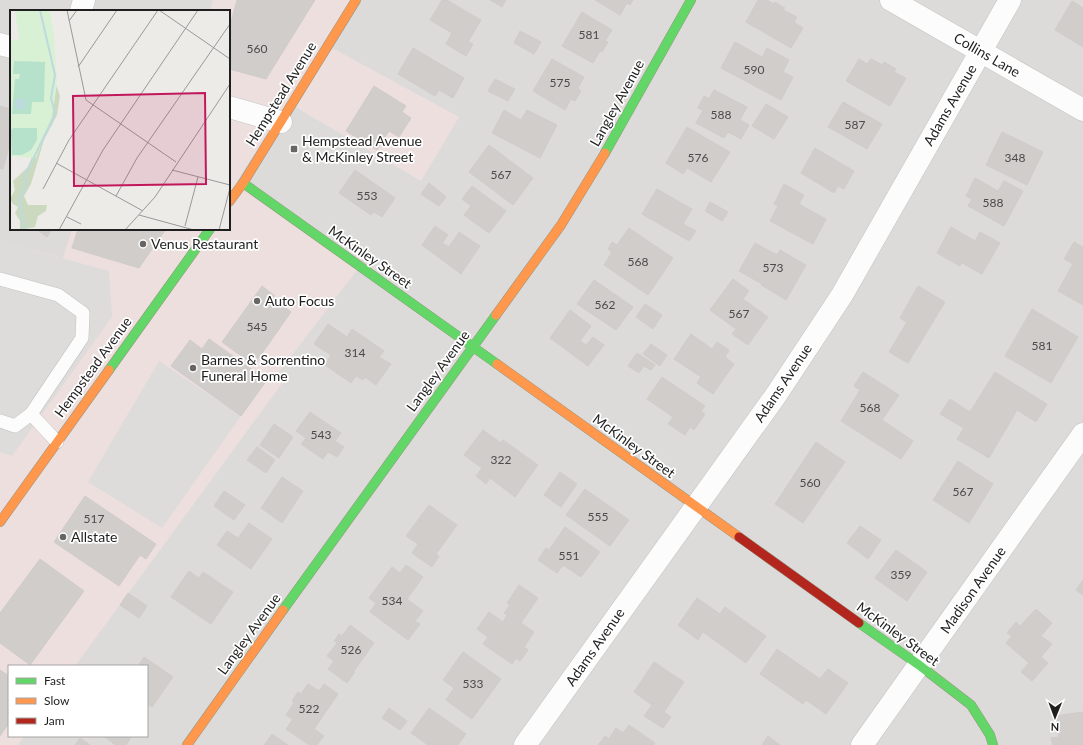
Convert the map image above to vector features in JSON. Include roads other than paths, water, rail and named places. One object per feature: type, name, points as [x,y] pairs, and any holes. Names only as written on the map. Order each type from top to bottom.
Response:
[{"type":"street","points":[[81,10],[84,0]]},
{"type":"street","name":"Hempstead Avenue","points":[[230,201],[281,122],[356,0]]},
{"type":"street","name":"Langley Avenue","points":[[187,745],[561,225],[599,164],[691,0]]},
{"type":"street","name":"Collins Lane","points":[[891,0],[1083,110]]},
{"type":"street","name":"Adams Avenue","points":[[525,745],[776,395],[842,295],[1010,0]]},
{"type":"street","points":[[0,44],[10,47]]},
{"type":"street","points":[[230,107],[281,122]]},
{"type":"street","name":"McKinley Street","points":[[242,183],[919,666],[971,705],[990,734],[993,745]]},
{"type":"street","name":"Hempstead Avenue","points":[[0,522],[209,230]]},
{"type":"street","name":"Madison Avenue","points":[[862,745],[1083,434]]},
{"type":"lane","points":[[0,279],[58,295],[83,313],[82,338],[31,414],[15,426],[0,421]]},
{"type":"lane","points":[[31,414],[57,442]]},
{"type":"place","name":"Hempstead Avenue & McKinley Street","points":[[294,149]]},
{"type":"place","name":"Venus Restaurant","points":[[143,244]]},
{"type":"place","name":"Auto Focus","points":[[257,301]]},
{"type":"place","name":"Barnes & Sorrentino Funeral Home","points":[[193,368]]},
{"type":"place","name":"Allstate","points":[[63,537]]}]
